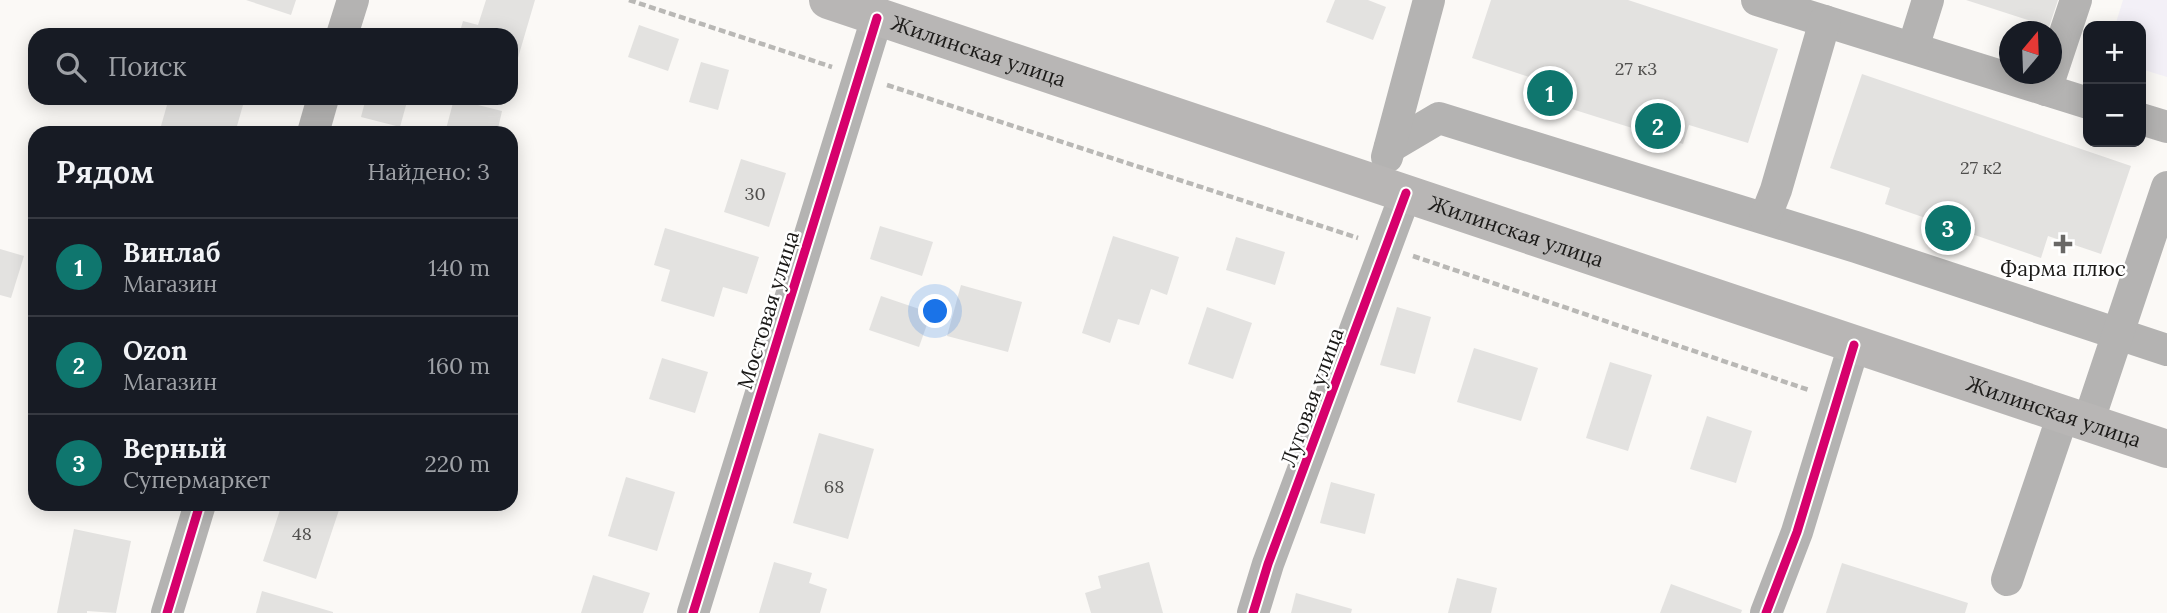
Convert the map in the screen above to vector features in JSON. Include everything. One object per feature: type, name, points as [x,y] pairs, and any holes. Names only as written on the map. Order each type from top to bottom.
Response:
[{"type":"main road","name":"Жилинская улица","points":[[828,0],[2167,449]]},
{"type":"street","points":[[344,28],[353,0]]},
{"type":"street","name":"Луговая улица","points":[[1253,613],[1268,564],[1386,247],[1391,147],[1429,0]]},
{"type":"street","points":[[1757,0],[2083,101]]},
{"type":"street","points":[[1913,48],[1928,0]]},
{"type":"street","points":[[2046,90],[2076,0]]},
{"type":"street","name":"Мостовая улица","points":[[693,613],[877,18]]},
{"type":"street","points":[[1765,218],[1776,190],[1825,21]]},
{"type":"street","points":[[315,126],[321,105]]},
{"type":"street","points":[[1391,147],[1439,118],[1765,218],[2167,350]]},
{"type":"street","points":[[2146,121],[2167,127]]},
{"type":"street","points":[[2007,580],[2076,419],[2118,334],[2167,187]]},
{"type":"street","points":[[1766,613],[1797,532],[1854,345]]},
{"type":"street","points":[[167,613],[198,511]]},
{"type":"path","points":[[629,0],[1386,247],[1836,400]]},
{"type":"shaded area","points":[[2123,0],[2167,0],[2167,77],[2146,71],[2146,21],[2117,21]]},
{"type":"building","points":[[246,0],[296,0],[291,15]]},
{"type":"building","points":[[486,0],[535,0],[518,58],[518,28],[461,28],[463,21],[478,25]]},
{"type":"building","points":[[1335,0],[1368,0],[1386,7],[1373,40],[1326,22]]},
{"type":"building","points":[[1491,0],[1628,0],[1778,49],[1748,143],[1689,125],[1683,144],[1524,94],[1529,77],[1472,58]]},
{"type":"building","points":[[1966,0],[2058,0],[2051,21],[2031,21]]},
{"type":"building","points":[[639,25],[679,39],[668,71],[628,57]]},
{"type":"building","points":[[701,62],[729,70],[718,110],[689,102]]},
{"type":"building","points":[[1862,74],[2131,166],[2101,254],[2048,236],[2041,258],[1885,204],[1890,188],[1830,168]]},
{"type":"building","points":[[167,105],[243,105],[237,126],[161,126]]},
{"type":"building","points":[[364,105],[406,105],[400,126],[361,117]]},
{"type":"building","points":[[452,105],[478,105],[502,111],[499,126],[447,126]]},
{"type":"building","points":[[741,159],[786,173],[769,227],[724,212]]},
{"type":"building","points":[[880,226],[933,242],[922,276],[870,259]]},
{"type":"building","points":[[665,228],[759,257],[747,294],[723,287],[714,317],[661,301],[670,270],[654,265]]},
{"type":"building","points":[[1113,236],[1179,257],[1167,295],[1151,289],[1139,325],[1118,319],[1110,343],[1082,333]]},
{"type":"building","points":[[1236,237],[1285,252],[1275,285],[1226,270]]},
{"type":"building","points":[[0,249],[24,256],[11,298],[0,295]]},
{"type":"building","points":[[961,285],[1022,302],[1008,352],[947,336]]},
{"type":"building","points":[[881,296],[931,313],[919,347],[869,330]]},
{"type":"building","points":[[1207,307],[1252,323],[1233,379],[1188,364]]},
{"type":"building","points":[[1397,307],[1431,317],[1415,374],[1380,365]]},
{"type":"building","points":[[1474,348],[1538,368],[1521,421],[1457,402]]},
{"type":"building","points":[[662,358],[708,372],[695,413],[649,399]]},
{"type":"building","points":[[1610,362],[1652,375],[1628,451],[1586,438]]},
{"type":"building","points":[[1707,416],[1752,431],[1736,483],[1690,469]]},
{"type":"building","points":[[819,433],[874,449],[848,539],[793,523]]},
{"type":"building","points":[[626,477],[675,492],[657,551],[608,536]]},
{"type":"building","points":[[1331,482],[1375,494],[1365,534],[1320,523]]},
{"type":"building","points":[[280,511],[339,511],[316,579],[263,561]]},
{"type":"building","points":[[74,529],[131,541],[116,613],[57,613]]},
{"type":"building","points":[[774,562],[812,573],[809,583],[827,589],[820,613],[759,613]]},
{"type":"building","points":[[1149,562],[1163,613],[1091,613],[1085,593],[1101,588],[1098,576]]},
{"type":"building","points":[[1842,563],[1968,603],[1965,613],[1826,613]]},
{"type":"building","points":[[593,575],[650,593],[643,613],[581,613]]},
{"type":"building","points":[[1457,578],[1497,588],[1491,613],[1448,613]]},
{"type":"building","points":[[1671,584],[1742,610],[1741,613],[1660,613]]},
{"type":"building","points":[[262,591],[333,612],[333,613],[256,613]]},
{"type":"building","points":[[1296,593],[1352,609],[1351,613],[1291,613]]},
{"type":"cycle path","points":[[693,613],[877,18]]},
{"type":"cycle path","points":[[1253,613],[1268,564],[1406,193]]},
{"type":"cycle path","points":[[1766,613],[1797,532],[1854,345]]},
{"type":"cycle path","points":[[167,613],[198,511]]},
{"type":"place","name":"Винлаб","points":[[1550,93]]},
{"type":"place","name":"Ozon","points":[[1658,126]]},
{"type":"place","name":"Верный","points":[[1948,228]]},
{"type":"place","name":"Фарма плюс","points":[[2063,244]]}]
